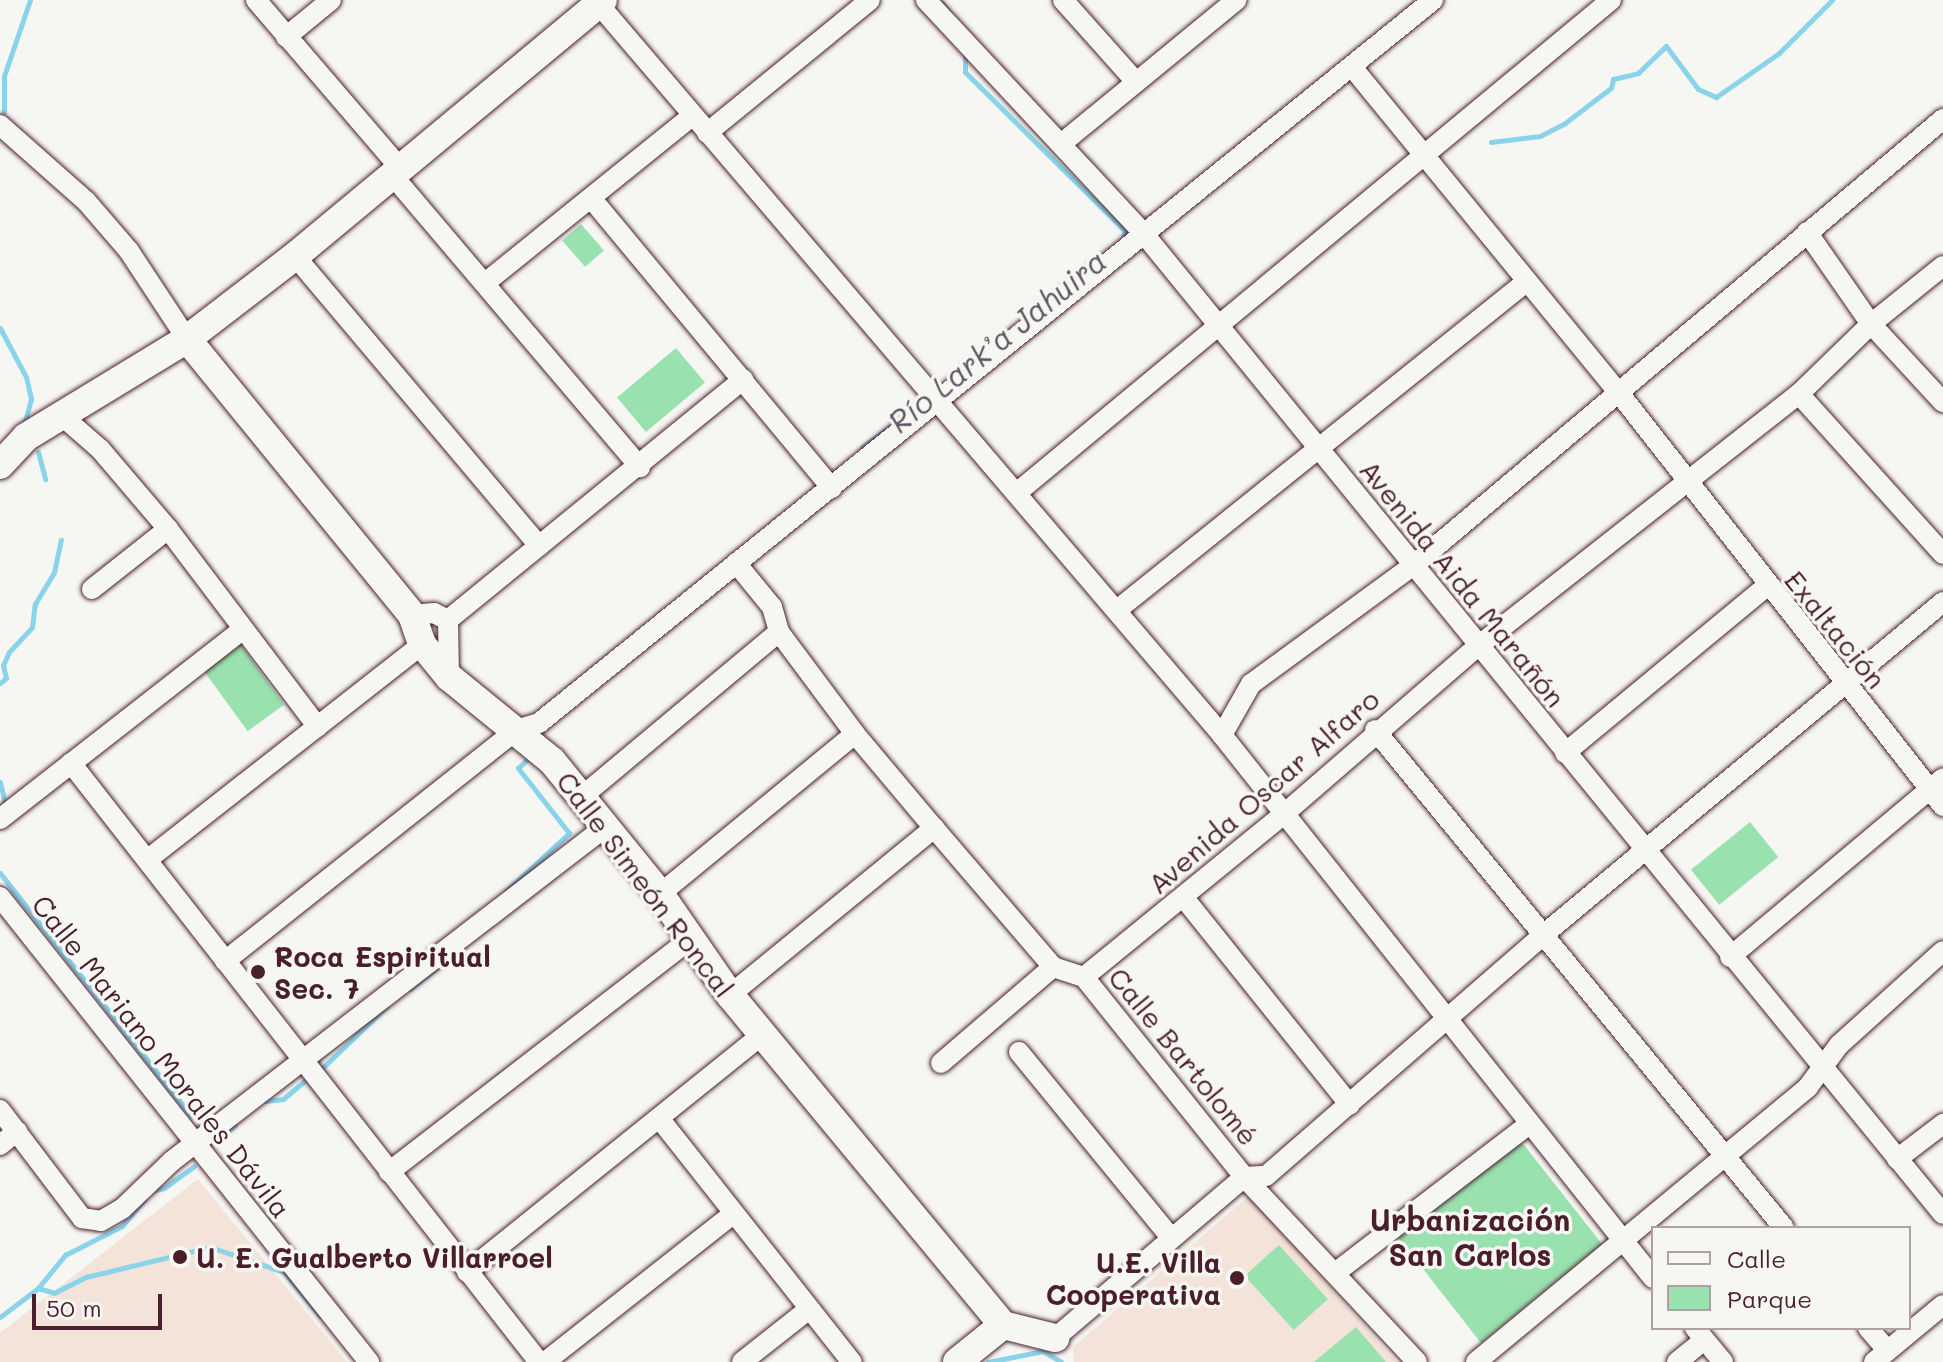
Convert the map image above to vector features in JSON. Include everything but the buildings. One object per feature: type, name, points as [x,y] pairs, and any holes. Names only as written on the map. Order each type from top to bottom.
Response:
[{"type":"street","points":[[256,0],[485,283],[640,467]]},
{"type":"street","points":[[286,37],[331,0]]},
{"type":"street","points":[[707,133],[870,0]]},
{"type":"street","name":"Avenida Aida Marañón","points":[[926,0],[1144,234],[1317,450],[1415,564],[1477,647],[1943,1214]]},
{"type":"street","points":[[1063,0],[1136,82]]},
{"type":"street","points":[[1398,0],[1413,16]]},
{"type":"street","points":[[225,961],[516,730],[539,723],[1433,0]]},
{"type":"street","points":[[1019,491],[1425,159],[1611,0]]},
{"type":"street","points":[[0,465],[26,437],[187,339],[295,256],[599,1],[921,388],[939,400],[1019,491],[1222,735],[1528,1125],[1651,1276]]},
{"type":"street","points":[[1061,144],[1234,1]]},
{"type":"street","name":"Exaltación","points":[[1352,67],[1619,393],[1766,587],[1845,684],[1936,783],[1943,806]]},
{"type":"street","points":[[485,283],[692,116]]},
{"type":"street","points":[[1222,735],[1251,684],[1415,564],[1943,119]]},
{"type":"street","points":[[0,125],[25,142],[129,251],[187,339]]},
{"type":"street","points":[[591,198],[832,488]]},
{"type":"street","points":[[1807,232],[1871,324],[1943,402]]},
{"type":"street","points":[[295,256],[539,546]]},
{"type":"street","name":"Avenida Oscar Alfaro","points":[[1084,977],[1284,814],[1375,730],[1799,394],[1871,324],[1943,266]]},
{"type":"street","points":[[1117,610],[1526,282]]},
{"type":"street","name":"Calle Simeón Roncal","points":[[187,339],[412,615],[422,644],[449,677],[540,747],[579,799],[660,894],[730,995],[1003,1325]]},
{"type":"street","points":[[448,620],[640,467],[743,379]]},
{"type":"street","points":[[1799,394],[1943,554]]},
{"type":"street","points":[[61,415],[100,449],[168,529],[318,727]]},
{"type":"street","points":[[92,589],[168,529]]},
{"type":"street","points":[[736,563],[772,607],[779,632],[855,734],[1053,967],[941,1063]]},
{"type":"street","points":[[1565,753],[1766,587]]},
{"type":"street","points":[[957,1362],[1003,1325],[1055,1338],[1244,1177],[1266,1176],[1542,936],[1943,602]]},
{"type":"street","points":[[412,615],[434,613],[448,620]]},
{"type":"street","points":[[448,620],[449,677]]},
{"type":"street","points":[[0,819],[243,629]]},
{"type":"street","points":[[579,799],[779,632]]},
{"type":"street","points":[[147,860],[422,644]]},
{"type":"street","points":[[1375,730],[1782,1226]]},
{"type":"street","points":[[660,894],[855,734]]},
{"type":"street","points":[[71,763],[303,1064],[542,1362],[733,1214]]},
{"type":"street","points":[[1730,957],[1936,783]]},
{"type":"street","points":[[0,1110],[82,1218],[101,1221],[604,828]]},
{"type":"street","points":[[730,995],[934,828]]},
{"type":"street","name":"Calle Mariano Morales Dávila","points":[[0,897],[369,1362]]},
{"type":"street","points":[[1184,898],[1350,1105]]},
{"type":"street","points":[[389,1172],[690,939]]},
{"type":"street","points":[[1476,1362],[1808,1087],[1821,1068],[1943,951]]},
{"type":"street","name":"Calle Bartolomé","points":[[1053,967],[1084,977],[1244,1177],[1417,1362]]},
{"type":"street","points":[[467,1272],[763,1034]]},
{"type":"street","points":[[1019,1052],[1171,1238]]},
{"type":"street","points":[[659,1118],[852,1362]]},
{"type":"street","points":[[1897,1159],[1943,1124]]},
{"type":"street","points":[[1335,1273],[1528,1125]]},
{"type":"street","points":[[0,1145],[17,1131]]},
{"type":"street","points":[[742,1362],[809,1309]]},
{"type":"street","points":[[1869,1330],[1881,1356],[1939,1317]]},
{"type":"street","points":[[1677,1362],[1700,1334],[1723,1362]]},
{"type":"shaded area","name":"U. E. Gualberto Villarroel","points":[[198,1179],[347,1362],[0,1362],[0,1333]]},
{"type":"shaded area","name":"U.E. Villa Cooperativa","points":[[1249,1196],[1397,1362],[1074,1362],[1073,1347]]},
{"type":"green space","points":[[581,224],[604,250],[585,267],[562,240]]},
{"type":"green space","points":[[676,348],[705,382],[646,432],[617,397]]},
{"type":"green space","points":[[240,644],[284,705],[248,731],[204,670]]},
{"type":"green space","points":[[1750,822],[1778,857],[1719,905],[1691,870]]},
{"type":"green space","points":[[1516,1143],[1524,1145],[1602,1244],[1481,1343],[1398,1237]]},
{"type":"green space","points":[[1279,1245],[1328,1299],[1294,1330],[1245,1276]]},
{"type":"green space","points":[[1356,1327],[1386,1362],[1314,1362]]},
{"type":"waterway","name":"Río Lark’a Jahuira","points":[[4,112],[4,76],[30,0]]},
{"type":"waterway","points":[[1491,142],[1540,136],[1565,123],[1611,88],[1613,79],[1638,73],[1666,46],[1698,89],[1716,97],[1779,53],[1832,0]]},
{"type":"waterway","name":"Río Lark’a Jahuira","points":[[942,3],[955,20]]},
{"type":"waterway","name":"Río Lark’a Jahuira","points":[[965,51],[965,72],[1125,231],[1122,241]]},
{"type":"waterway","name":"Río Lark’a Jahuira","points":[[0,328],[26,377],[31,399],[25,422]]},
{"type":"waterway","name":"Río Lark’a Jahuira","points":[[862,453],[862,447],[894,424]]},
{"type":"waterway","name":"Río Lark’a Jahuira","points":[[38,452],[45,479]]},
{"type":"waterway","name":"Río Lark’a Jahuira","points":[[0,683],[6,678],[3,665],[9,652],[32,627],[35,604],[54,572],[61,540]]},
{"type":"waterway","points":[[506,891],[569,833],[518,768],[532,755]]},
{"type":"waterway","name":"Río Lark’a Jahuira","points":[[0,782],[6,808]]},
{"type":"waterway","name":"Río Lark’a Jahuira","points":[[0,873],[191,1116]]},
{"type":"waterway","points":[[410,989],[464,946]]},
{"type":"waterway","points":[[319,1071],[386,1007]]},
{"type":"waterway","points":[[265,1101],[283,1099],[310,1076]]},
{"type":"waterway","points":[[219,1138],[235,1125]]},
{"type":"waterway","name":"Río Lark’a Jahuira","points":[[151,1191],[164,1188],[194,1166]]},
{"type":"waterway","name":"Río Lark’a Jahuira","points":[[38,1288],[65,1255],[122,1226],[145,1199]]},
{"type":"waterway","name":"Río Lark’a Jahuira","points":[[0,1317],[38,1288],[54,1293],[86,1277],[210,1247],[284,1272],[320,1316]]},
{"type":"waterway","name":"Río Lark’a Jahuira","points":[[988,1362],[1043,1351],[1061,1362]]},
{"type":"place","name":"Roca Espiritual Sec. 7","points":[[258,972]]},
{"type":"place","name":"U. E. Gualberto Villarroel","points":[[180,1257]]},
{"type":"place","name":"U.E. Villa Cooperativa","points":[[1237,1278]]},
{"type":"district","name":"Urbanización San Carlos","points":[[1470,1236]]}]
